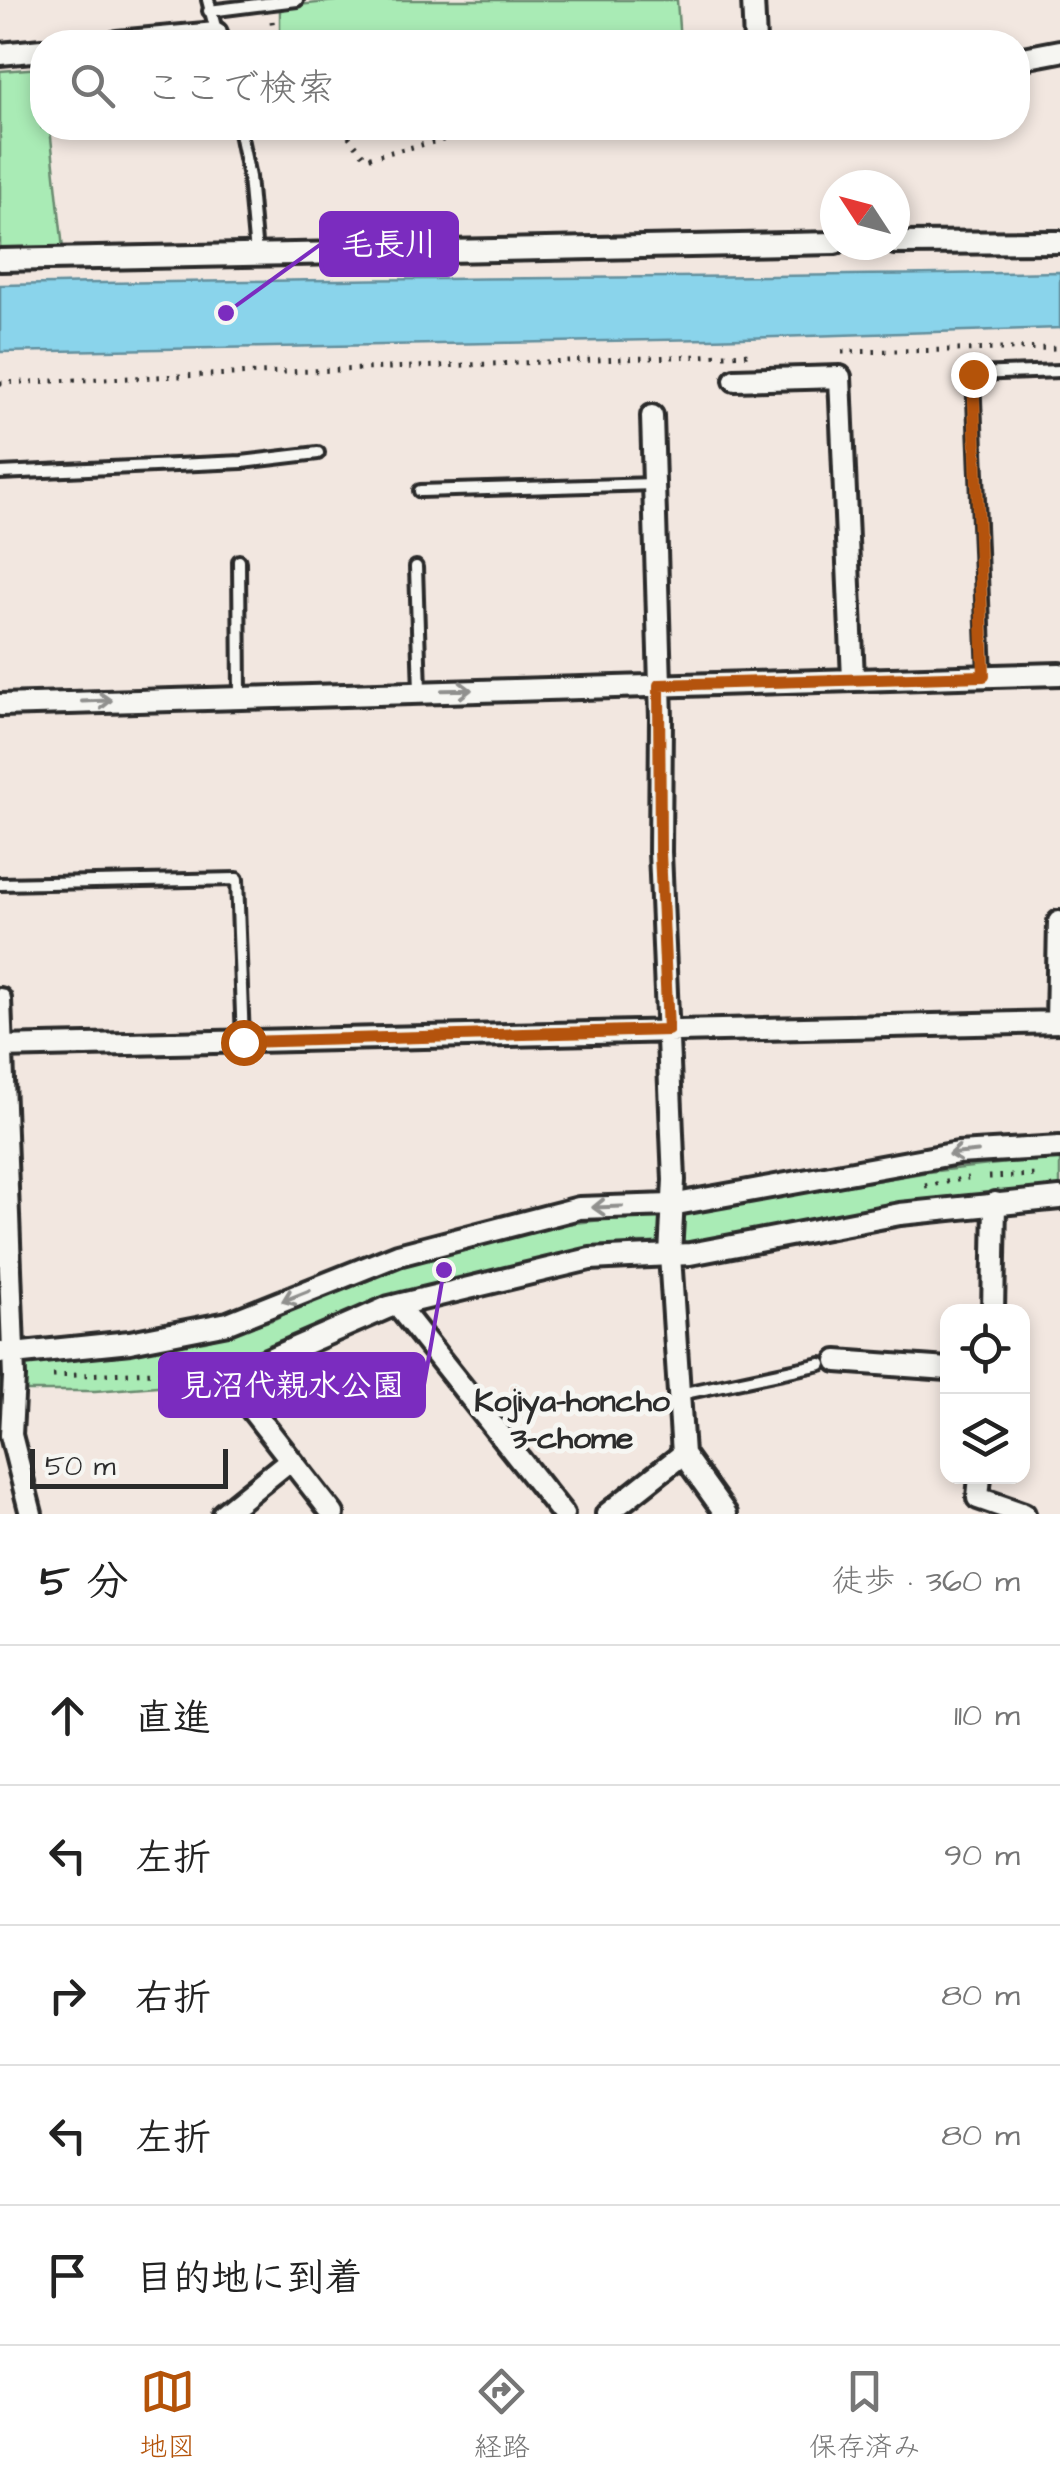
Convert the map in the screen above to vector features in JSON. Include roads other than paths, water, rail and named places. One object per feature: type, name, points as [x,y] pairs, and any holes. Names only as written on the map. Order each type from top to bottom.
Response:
[{"type":"street","points":[[754,0],[755,30]]},
{"type":"street","points":[[0,54],[30,51]]},
{"type":"street","points":[[1030,57],[1060,51]]},
{"type":"street","points":[[910,243],[1060,242]]},
{"type":"street","points":[[0,260],[820,243]]},
{"type":"street","points":[[735,380],[840,377],[853,679]]},
{"type":"street","points":[[652,416],[660,852],[674,1180],[670,1256],[683,1454],[726,1514]]},
{"type":"street","points":[[0,704],[1060,674]]},
{"type":"street","points":[[1,1046],[1059,1022],[1059,922]]},
{"type":"street","points":[[0,999],[6,1435],[31,1514]]},
{"type":"street","points":[[7,1353],[130,1342],[228,1323],[398,1255],[578,1208],[671,1205],[958,1152],[1060,1148]]},
{"type":"street","points":[[333,1514],[238,1392],[238,1376],[246,1369],[397,1305],[590,1258],[670,1256],[900,1214],[1060,1198]]},
{"type":"street","points":[[993,1304],[995,1202]]},
{"type":"street","points":[[397,1305],[563,1514]]},
{"type":"street","points":[[829,1362],[940,1369]]},
{"type":"street","points":[[608,1514],[683,1454]]},
{"type":"street","points":[[223,1514],[290,1460]]},
{"type":"street","points":[[979,1484],[978,1498],[1024,1514]]},
{"type":"lane","points":[[216,30],[208,6],[297,0]]},
{"type":"lane","points":[[241,140],[249,177],[256,254]]},
{"type":"lane","points":[[984,676],[973,374],[1060,371]]},
{"type":"lane","points":[[0,473],[242,462],[318,453]]},
{"type":"lane","points":[[420,491],[654,484]]},
{"type":"lane","points":[[239,561],[240,697]]},
{"type":"lane","points":[[416,567],[420,691]]},
{"type":"lane","points":[[0,884],[237,878],[243,1042]]},
{"type":"lane","points":[[680,1394],[829,1362]]},
{"type":"water","points":[[1060,272],[1060,328],[709,339],[0,352],[0,285]]},
{"type":"place","name":"毛長川","points":[[226,313]]},
{"type":"place","name":"見沼代親水公園","points":[[444,1270]]},
{"type":"district","name":"Kojiya-honcho 3-chome","points":[[572,1420]]}]
